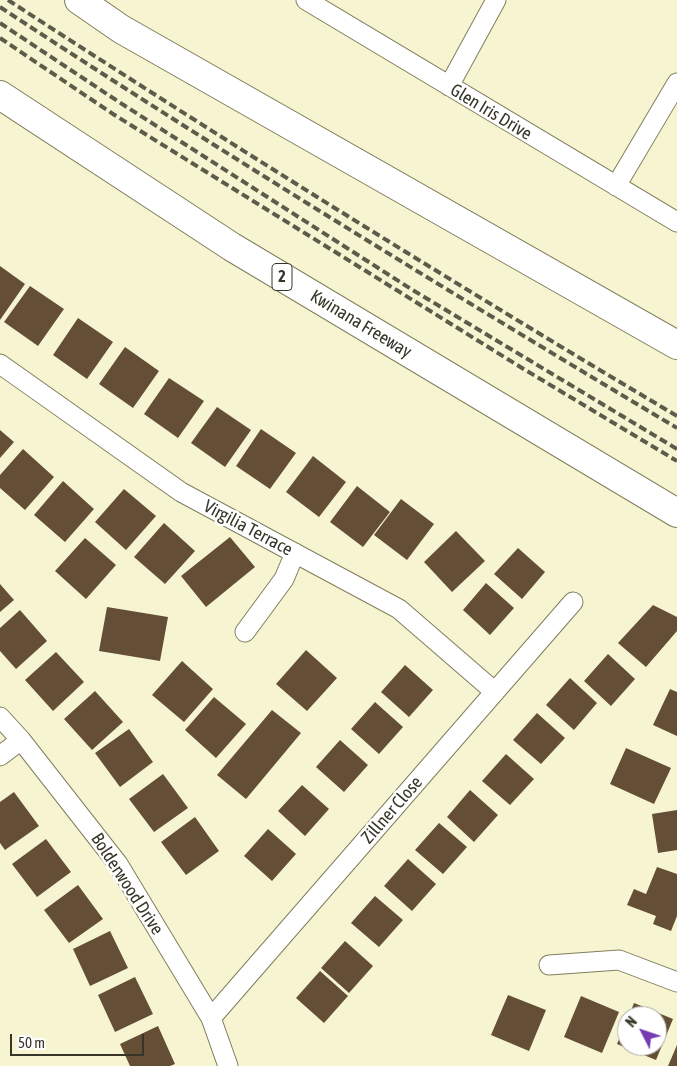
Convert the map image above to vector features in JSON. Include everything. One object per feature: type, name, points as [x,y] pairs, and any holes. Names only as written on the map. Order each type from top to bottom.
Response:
[{"type":"highway","points":[[79,0],[121,29],[677,343]]},
{"type":"highway","name":"Kwinana Freeway","points":[[0,94],[232,247],[677,513]]},
{"type":"street","name":"Glen Iris Drive","points":[[306,0],[677,222]]},
{"type":"street","points":[[449,86],[496,0]]},
{"type":"street","points":[[616,186],[677,83]]},
{"type":"street","name":"Virgilia Terrace","points":[[0,364],[181,492],[399,609],[495,692]]},
{"type":"street","points":[[245,632],[284,579],[295,553]]},
{"type":"street","name":"Zillner Close","points":[[211,1018],[573,602]]},
{"type":"street","name":"Bolderwood Drive","points":[[0,717],[21,740],[118,864],[211,1018],[228,1066]]},
{"type":"street","points":[[0,756],[21,740]]},
{"type":"street","points":[[549,965],[619,960],[677,982]]},
{"type":"building","points":[[0,266],[25,284],[0,320]]},
{"type":"building","points":[[30,286],[64,309],[38,346],[4,322]]},
{"type":"building","points":[[78,318],[113,342],[87,379],[53,355]]},
{"type":"building","points":[[125,347],[159,371],[133,408],[99,384]]},
{"type":"building","points":[[169,378],[204,401],[178,438],[144,414]]},
{"type":"building","points":[[217,407],[251,430],[225,467],[191,443]]},
{"type":"building","points":[[261,429],[296,453],[270,489],[236,466]]},
{"type":"building","points":[[0,430],[14,442],[0,458]]},
{"type":"building","points":[[23,449],[54,477],[25,510],[0,488],[0,475]]},
{"type":"building","points":[[313,456],[346,482],[319,517],[286,492]]},
{"type":"building","points":[[63,481],[94,509],[65,542],[34,515]]},
{"type":"building","points":[[357,486],[390,512],[363,547],[330,522]]},
{"type":"building","points":[[124,489],[156,516],[126,550],[95,522]]},
{"type":"building","points":[[401,499],[434,524],[407,560],[374,535]]},
{"type":"building","points":[[164,523],[195,551],[165,584],[134,557]]},
{"type":"building","points":[[456,531],[485,561],[452,592],[424,562]]},
{"type":"building","points":[[230,537],[255,567],[206,607],[181,576]]},
{"type":"building","points":[[85,538],[116,565],[86,599],[55,571]]},
{"type":"building","points":[[518,548],[545,572],[522,599],[494,574]]},
{"type":"building","points":[[486,583],[514,608],[490,635],[463,610]]},
{"type":"building","points":[[0,584],[14,600],[0,612]]},
{"type":"building","points":[[653,605],[677,617],[677,631],[646,667],[618,643]]},
{"type":"building","points":[[107,607],[168,617],[160,661],[99,651]]},
{"type":"building","points":[[20,610],[47,641],[16,669],[0,651],[0,628]]},
{"type":"building","points":[[306,650],[337,678],[307,711],[276,684]]},
{"type":"building","points":[[56,652],[84,682],[53,711],[25,680]]},
{"type":"building","points":[[608,654],[635,679],[611,706],[584,681]]},
{"type":"building","points":[[182,661],[213,689],[184,722],[152,695]]},
{"type":"building","points":[[405,665],[433,690],[409,717],[381,692]]},
{"type":"building","points":[[570,678],[597,703],[574,730],[546,705]]},
{"type":"building","points":[[670,689],[677,692],[677,736],[653,725]]},
{"type":"building","points":[[95,691],[123,722],[92,750],[64,719]]},
{"type":"building","points":[[214,697],[246,724],[216,758],[185,730]]},
{"type":"building","points":[[375,702],[403,727],[379,754],[351,729]]},
{"type":"building","points":[[272,710],[301,733],[246,799],[217,775]]},
{"type":"building","points":[[537,713],[565,738],[541,764],[513,740]]},
{"type":"building","points":[[129,729],[153,762],[120,787],[95,753]]},
{"type":"building","points":[[340,740],[368,765],[344,792],[316,767]]},
{"type":"building","points":[[626,748],[671,768],[654,804],[610,784]]},
{"type":"building","points":[[506,754],[534,779],[510,805],[482,781]]},
{"type":"building","points":[[163,774],[188,808],[154,832],[129,799]]},
{"type":"building","points":[[302,785],[329,809],[305,836],[278,811]]},
{"type":"building","points":[[470,790],[498,815],[474,842],[447,817]]},
{"type":"building","points":[[14,792],[39,826],[5,850],[0,843],[0,802]]},
{"type":"building","points":[[677,810],[677,850],[658,853],[652,814]]},
{"type":"building","points":[[195,817],[219,851],[186,875],[161,842]]},
{"type":"building","points":[[439,823],[467,847],[443,874],[415,850]]},
{"type":"building","points":[[268,829],[296,854],[272,881],[244,856]]},
{"type":"building","points":[[46,839],[71,872],[37,897],[12,864]]},
{"type":"building","points":[[408,859],[436,884],[412,911],[384,886]]},
{"type":"building","points":[[657,867],[677,874],[677,916],[671,931],[653,924],[656,916],[627,905],[634,889],[646,894]]},
{"type":"building","points":[[78,885],[103,919],[69,943],[44,910]]},
{"type":"building","points":[[375,896],[403,920],[379,947],[351,923]]},
{"type":"building","points":[[110,931],[128,968],[90,986],[73,949]]},
{"type":"building","points":[[345,941],[373,966],[349,993],[321,968]]},
{"type":"building","points":[[320,971],[348,996],[324,1023],[296,998]]},
{"type":"building","points":[[135,977],[153,1014],[115,1032],[98,995]]},
{"type":"building","points":[[508,995],[546,1010],[529,1051],[491,1035]]},
{"type":"building","points":[[581,996],[617,1011],[617,1017],[602,1053],[564,1037]]},
{"type":"building","points":[[667,1017],[673,1019],[667,1033]]},
{"type":"building","points":[[158,1026],[175,1064],[170,1066],[130,1066],[120,1044]]},
{"type":"building","points":[[677,1045],[677,1066],[668,1066]]},
{"type":"building","points":[[646,1056],[658,1056],[656,1060]]},
{"type":"railway","points":[[8,0],[340,211],[508,315],[677,416]]},
{"type":"railway","points":[[0,7],[336,221],[677,428]]},
{"type":"railway","points":[[0,23],[119,102],[411,289],[677,449]]},
{"type":"railway","points":[[0,38],[113,114],[522,368],[677,461]]}]
